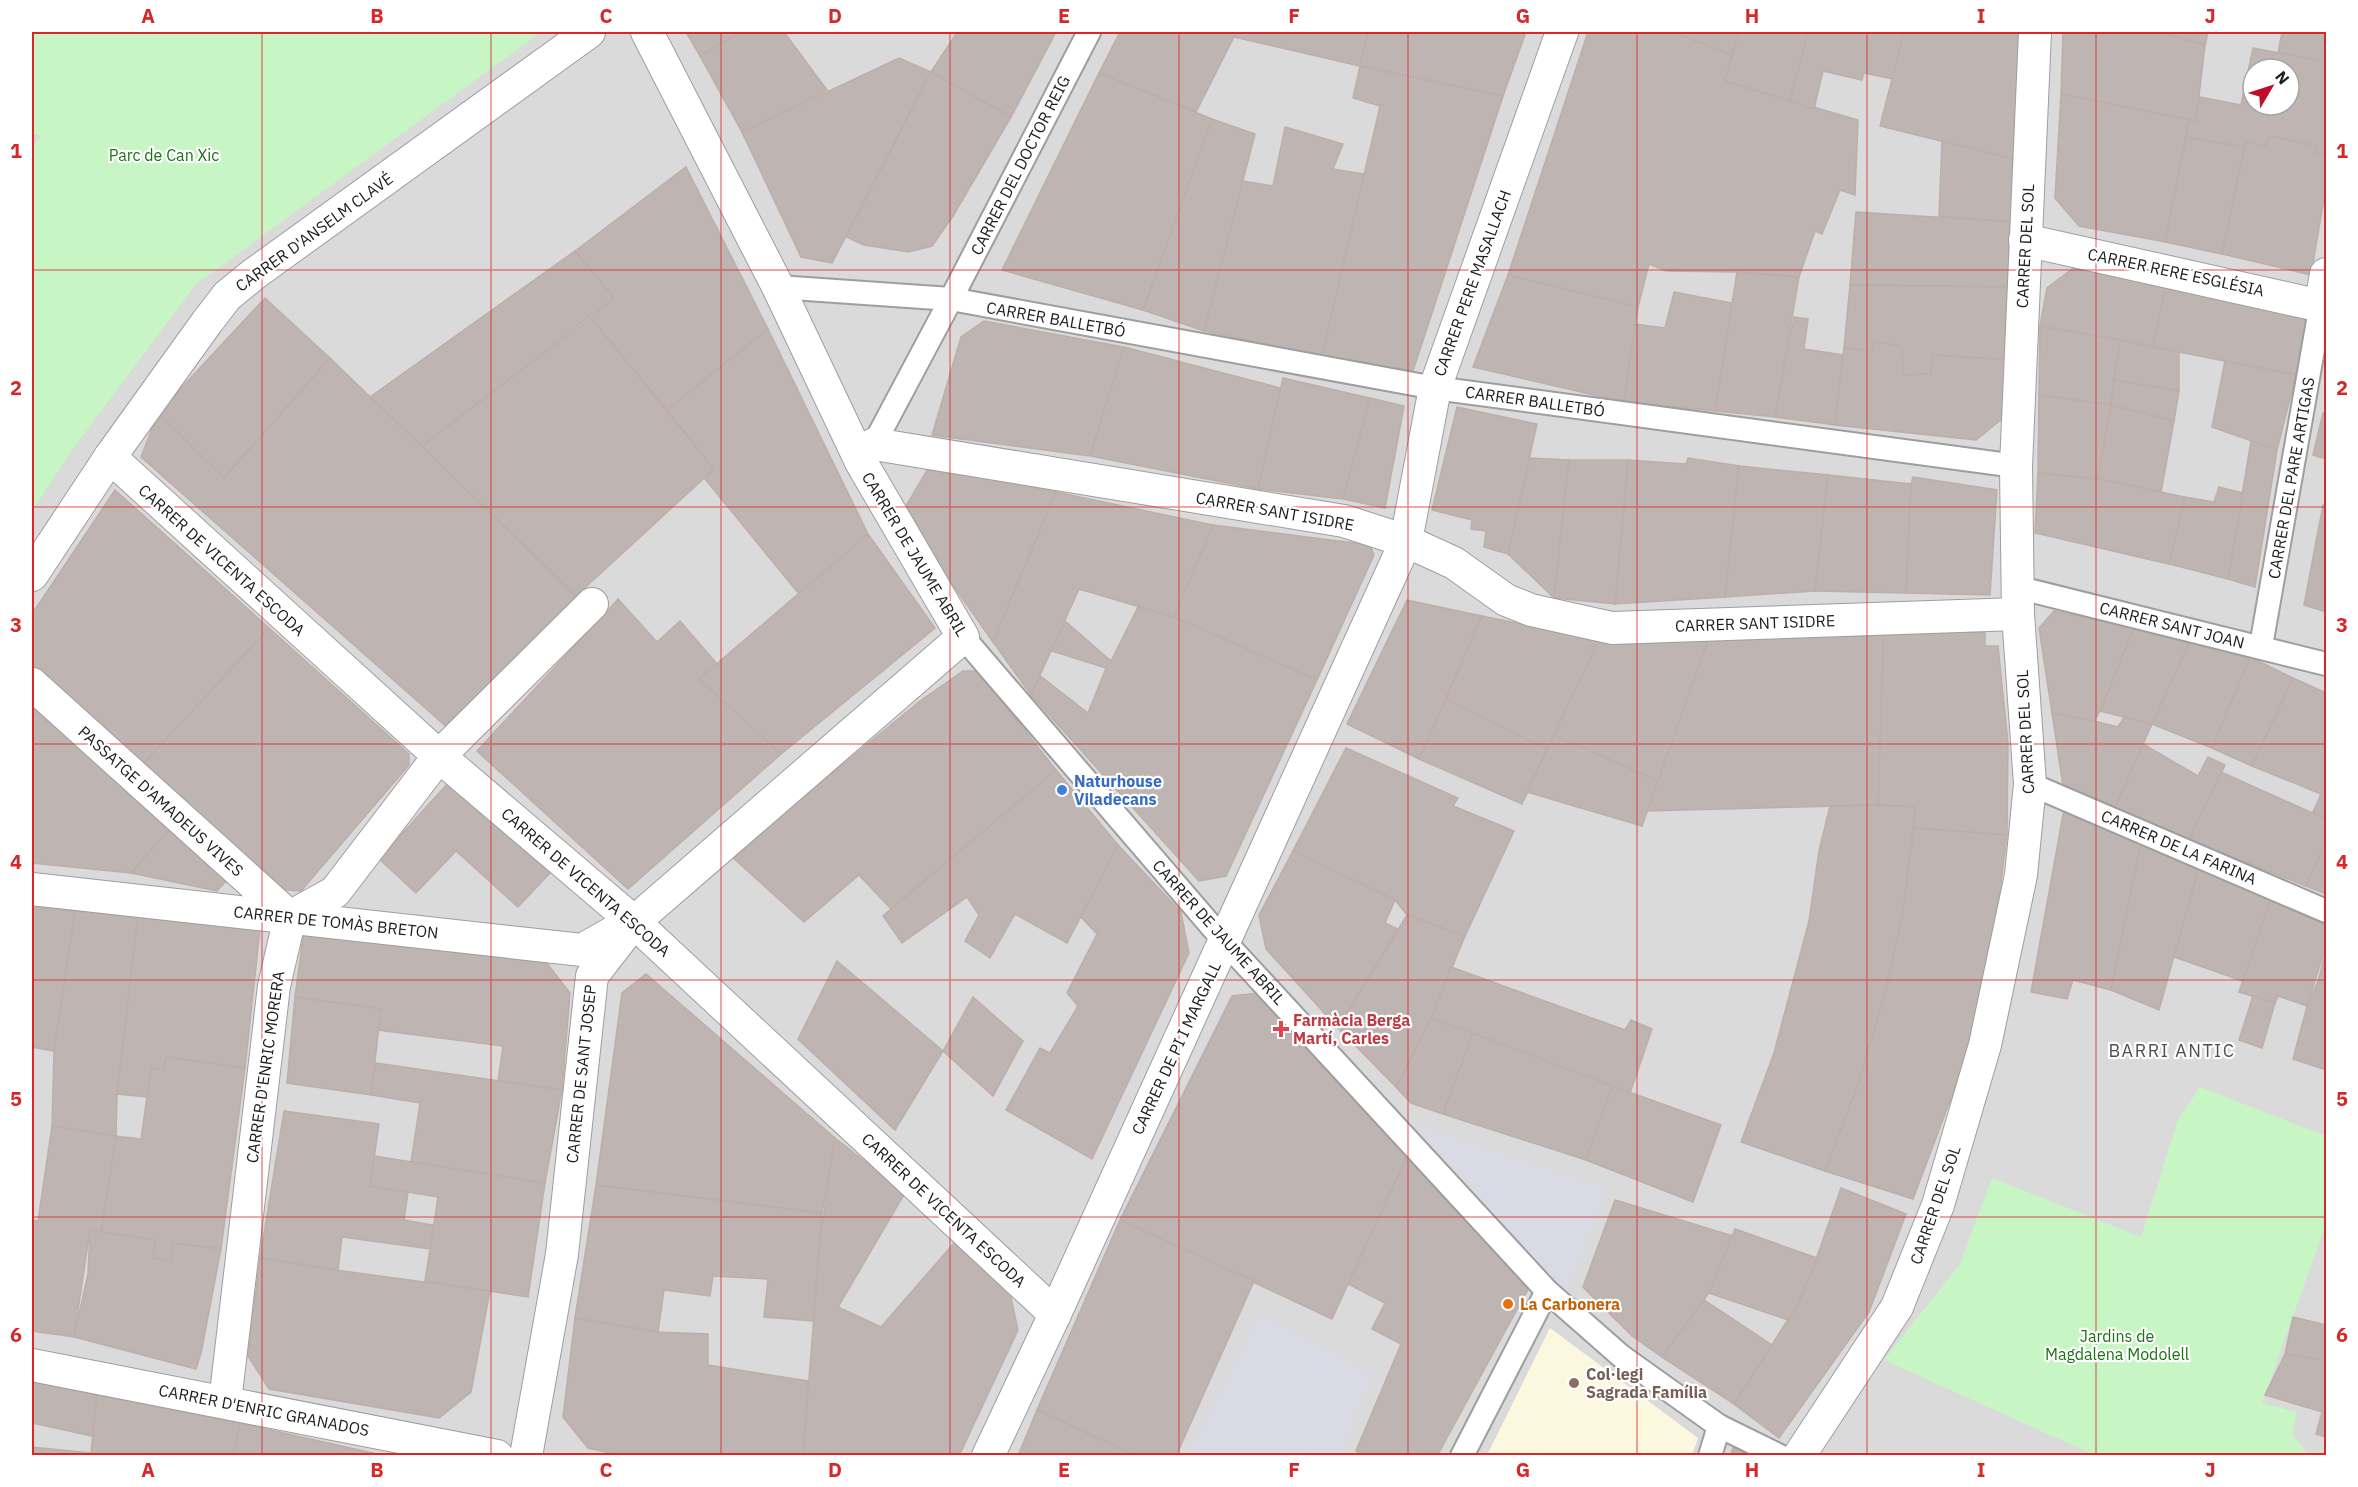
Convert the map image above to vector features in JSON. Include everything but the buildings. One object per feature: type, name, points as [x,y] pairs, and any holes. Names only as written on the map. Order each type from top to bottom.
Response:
[{"type":"street","name":"CARRER D'ANSELM CLAVÉ","points":[[32,575],[110,457],[227,296],[589,32]]},
{"type":"street","points":[[647,32],[778,287]]},
{"type":"street","name":"CARRER DEL DOCTOR REIG","points":[[868,453],[951,299],[1089,32]]},
{"type":"street","name":"CARRER PERE MASALLACH","points":[[1406,541],[1436,388],[1562,32]]},
{"type":"street","name":"CARRER DEL SOL","points":[[1798,1455],[1897,1307],[1938,1205],[1985,1045],[2021,875],[2030,784],[2017,601],[2016,466],[2035,32]]},
{"type":"street","name":"CARRER RERE ESGLÉSIA","points":[[2025,240],[2325,295]]},
{"type":"street","name":"CARRER BALLETBÓ","points":[[778,287],[951,299],[1436,388],[2016,466]]},
{"type":"street","name":"CARRER DE JAUME ABRIL","points":[[778,287],[868,453],[963,637],[1225,942],[1547,1291],[1621,1356],[1719,1426],[1780,1455]]},
{"type":"street","name":"CARRER DEL PARE ARTIGAS","points":[[2261,646],[2325,295]]},
{"type":"street","name":"CARRER SANT ISIDRE","points":[[868,453],[1344,521],[1406,541],[1454,563],[1506,600],[1531,610],[1612,628],[2017,601]]},
{"type":"street","name":"CARRER DE VICENTA ESCODA","points":[[110,457],[439,756],[634,922],[1055,1314]]},
{"type":"street","name":"CARRER DE PI I MARGALL","points":[[988,1455],[1055,1314],[1406,541]]},
{"type":"street","name":"CARRER SANT JOAN","points":[[2017,601],[2261,646],[2326,664]]},
{"type":"street","points":[[290,916],[335,892],[439,756],[592,604]]},
{"type":"street","name":"CARRER DE SANT JOSEP","points":[[526,1455],[562,1254],[592,976],[634,922],[963,637]]},
{"type":"street","name":"PASSATGE D'AMADEUS VIVES","points":[[32,684],[290,916]]},
{"type":"street","name":"CARRER DE LA FARINA","points":[[2030,784],[2326,911]]},
{"type":"street","name":"CARRER DE TOMÀS BRETON","points":[[32,889],[582,950],[634,922]]},
{"type":"street","name":"CARRER D'ENRIC MORERA","points":[[225,1402],[274,986],[290,916]]},
{"type":"street","points":[[1462,1455],[1547,1291]]},
{"type":"street","name":"CARRER D'ENRIC GRANADOS","points":[[32,1365],[497,1455]]},
{"type":"street","points":[[1710,1455],[1719,1426]]},
{"type":"shaded area","points":[[32,32],[2326,32],[2326,1455],[32,1455]]},
{"type":"shaded area","points":[[1401,1118],[1606,1187],[1567,1296]]},
{"type":"shaded area","points":[[1261,1314],[1372,1374],[1340,1455],[1188,1455]]},
{"type":"shaded area","name":"Col·legi Sagrada Família","points":[[1550,1328],[1698,1438],[1692,1455],[1487,1455]]},
{"type":"green space","name":"Parc de Can Xic","points":[[32,32],[541,32],[195,285],[73,449],[32,511],[32,147],[42,136],[32,133]]},
{"type":"green space","name":"Jardins de Magdalena Modolell","points":[[2200,1087],[2326,1136],[2326,1224],[2262,1403],[2297,1412],[2292,1434],[2309,1455],[2094,1455],[1884,1360],[1960,1264],[1992,1178],[2141,1237],[2178,1120]]},
{"type":"place","name":"Naturhouse Viladecans","points":[[1062,790]]},
{"type":"place","name":"Farmàcia Berga Martí, Carles","points":[[1281,1029]]},
{"type":"place","name":"La Carbonera","points":[[1508,1304]]},
{"type":"place","name":"Col·legi Sagrada Família","points":[[1574,1383]]},
{"type":"district","name":"BARRI ANTIC","points":[[2172,1050]]}]
